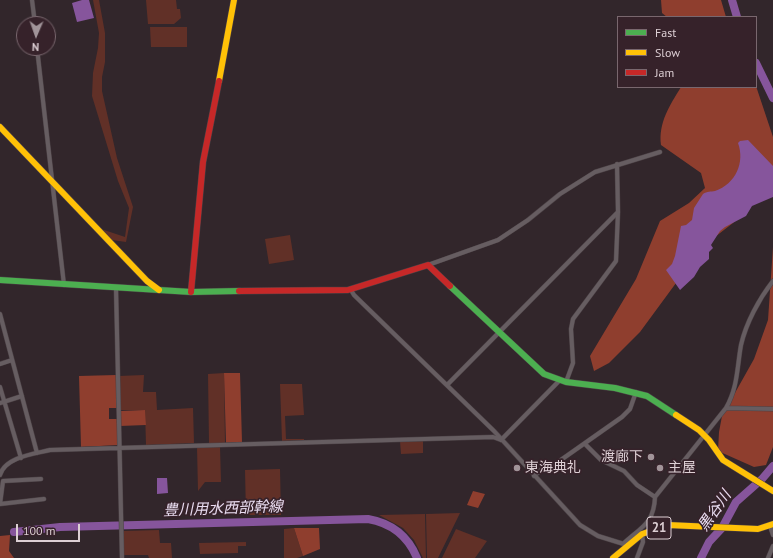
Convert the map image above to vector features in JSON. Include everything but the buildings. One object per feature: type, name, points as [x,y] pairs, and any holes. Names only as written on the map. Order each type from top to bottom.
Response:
[{"type":"street","points":[[32,0],[34,16]]},
{"type":"street","points":[[191,292],[203,162],[234,0]]},
{"type":"street","points":[[39,56],[64,285]]},
{"type":"street","points":[[0,127],[147,282],[159,290]]},
{"type":"street","points":[[0,280],[191,292],[351,290],[498,240],[528,220],[560,194],[595,172],[660,152]]},
{"type":"street","points":[[500,440],[563,381],[573,363],[571,329],[573,319],[616,261],[618,212],[617,164]]},
{"type":"street","points":[[448,384],[497,332],[618,212]]},
{"type":"street","points":[[428,265],[497,332],[544,374],[563,381],[636,392],[647,396],[704,436],[723,460],[773,491]]},
{"type":"street","points":[[351,290],[354,295],[448,384],[494,431],[500,440],[559,500],[580,525],[598,536],[625,545],[650,519],[654,513],[655,497],[726,408],[735,389],[741,347],[746,332],[754,312],[773,281]]},
{"type":"street","points":[[116,288],[122,558]]},
{"type":"street","points":[[0,314],[38,453]]},
{"type":"street","points":[[0,364],[12,360]]},
{"type":"street","points":[[0,387],[2,402],[21,458]]},
{"type":"street","points":[[534,476],[542,469],[558,462],[585,444],[622,417],[630,409],[636,392]]},
{"type":"street","points":[[2,402],[22,396]]},
{"type":"street","points":[[726,408],[773,408]]},
{"type":"street","points":[[0,475],[5,465],[21,458],[54,450],[485,437],[493,437],[500,440]]},
{"type":"street","points":[[585,444],[601,460],[624,471],[637,485],[655,497]]},
{"type":"street","points":[[41,478],[3,481],[0,504],[44,499]]},
{"type":"street","name":"21","points":[[613,558],[625,545],[642,534],[668,525],[758,529],[771,525]]},
{"type":"street","points":[[771,525],[773,535]]},
{"type":"street","points":[[639,557],[643,542],[642,534]]},
{"type":"street","points":[[769,558],[773,546]]},
{"type":"shaded area","points":[[82,0],[89,0],[94,18],[77,22],[72,3]]},
{"type":"shaded area","points":[[93,0],[99,0],[105,33],[105,62],[102,77],[102,91],[117,158],[133,207],[126,242],[112,240],[101,229],[125,237],[129,208],[118,181],[92,96],[93,73],[98,48],[99,33]]},
{"type":"shaded area","points":[[146,0],[176,0],[177,9],[180,9],[181,18],[174,24],[148,24]]},
{"type":"shaded area","points":[[661,0],[721,0],[726,16],[666,16],[662,13]]},
{"type":"shaded area","points":[[150,27],[187,27],[187,47],[151,47]]},
{"type":"shaded area","points":[[680,88],[757,88],[773,137],[773,186],[756,199],[733,223],[711,240],[690,264],[640,332],[609,363],[594,371],[590,356],[636,279],[660,221],[689,203],[705,188],[701,173],[661,145],[661,129],[666,114]]},
{"type":"shaded area","points":[[748,140],[773,166],[773,197],[752,206],[746,216],[720,231],[711,245],[713,248],[709,252],[709,259],[700,267],[694,277],[680,290],[666,270],[672,264],[675,256],[681,226],[686,225],[692,220],[694,208],[703,194],[722,188],[733,178],[737,172],[740,158],[738,143],[740,141]]},
{"type":"shaded area","points":[[290,235],[294,260],[269,264],[265,239]]},
{"type":"shaded area","points":[[773,247],[773,447],[766,465],[754,467],[718,451],[719,432],[722,416],[754,359],[768,320]]},
{"type":"shaded area","points":[[224,373],[225,443],[209,443],[208,374]]},
{"type":"shaded area","points":[[224,373],[240,373],[242,442],[226,443]]},
{"type":"shaded area","points":[[116,375],[117,408],[109,408],[109,419],[117,419],[118,445],[81,447],[79,376]]},
{"type":"shaded area","points":[[144,375],[143,392],[156,392],[157,410],[193,408],[194,443],[146,445],[145,410],[120,410],[119,376]]},
{"type":"shaded area","points":[[280,384],[302,384],[304,415],[285,416],[286,439],[304,440],[282,441]]},
{"type":"shaded area","points":[[145,410],[146,425],[120,426],[120,411]]},
{"type":"shaded area","points":[[423,440],[423,453],[401,454],[400,441]]},
{"type":"shaded area","points":[[197,447],[220,447],[221,482],[205,482],[198,491]]},
{"type":"shaded area","points":[[280,469],[281,515],[246,515],[245,470]]},
{"type":"shaded area","points":[[157,478],[167,478],[168,493],[157,494]]},
{"type":"shaded area","points":[[473,491],[485,494],[478,508],[467,505]]},
{"type":"shaded area","points":[[460,513],[438,558],[427,558],[426,514]]},
{"type":"shaded area","points":[[425,514],[426,558],[423,558],[414,540],[403,528],[379,515]]},
{"type":"shaded area","points":[[294,528],[303,556],[297,558],[284,558],[284,529]]},
{"type":"shaded area","points":[[294,528],[319,528],[320,549],[303,556]]},
{"type":"shaded area","points":[[456,529],[487,541],[475,558],[442,558]]},
{"type":"shaded area","points":[[159,530],[160,543],[171,543],[172,558],[149,558],[148,555],[124,555],[123,531]]},
{"type":"shaded area","points":[[10,535],[9,551],[14,558],[0,558],[0,536]]},
{"type":"shaded area","points":[[246,542],[246,546],[238,546],[238,553],[200,554],[199,543]]},
{"type":"waterway","points":[[732,0],[737,16]]},
{"type":"waterway","points":[[757,65],[773,98]]},
{"type":"waterway","name":"黒谷川","points":[[701,558],[709,542],[722,528],[736,502],[762,479],[773,466]]},
{"type":"waterway","name":"豊川用水西部幹線","points":[[14,532],[60,527],[368,519],[391,527],[398,532],[409,543],[417,558]]},
{"type":"traffic: fast","points":[[0,280],[191,292],[239,291]]},
{"type":"traffic: fast","points":[[450,286],[544,374],[566,382],[615,388],[647,396],[676,415]]},
{"type":"traffic: slow","points":[[219,81],[234,0]]},
{"type":"traffic: slow","points":[[0,127],[147,281],[159,290]]},
{"type":"traffic: slow","points":[[676,415],[699,430],[709,440],[723,460],[773,491]]},
{"type":"traffic: slow","points":[[613,558],[642,534],[668,525],[758,529],[773,524]]},
{"type":"traffic: jam","points":[[191,292],[203,162],[219,81]]},
{"type":"traffic: jam","points":[[239,291],[348,290],[428,265],[450,286]]},
{"type":"place","name":"渡廊下","points":[[651,457]]},
{"type":"place","name":"東海典礼","points":[[517,468]]},
{"type":"place","name":"主屋","points":[[660,468]]}]
